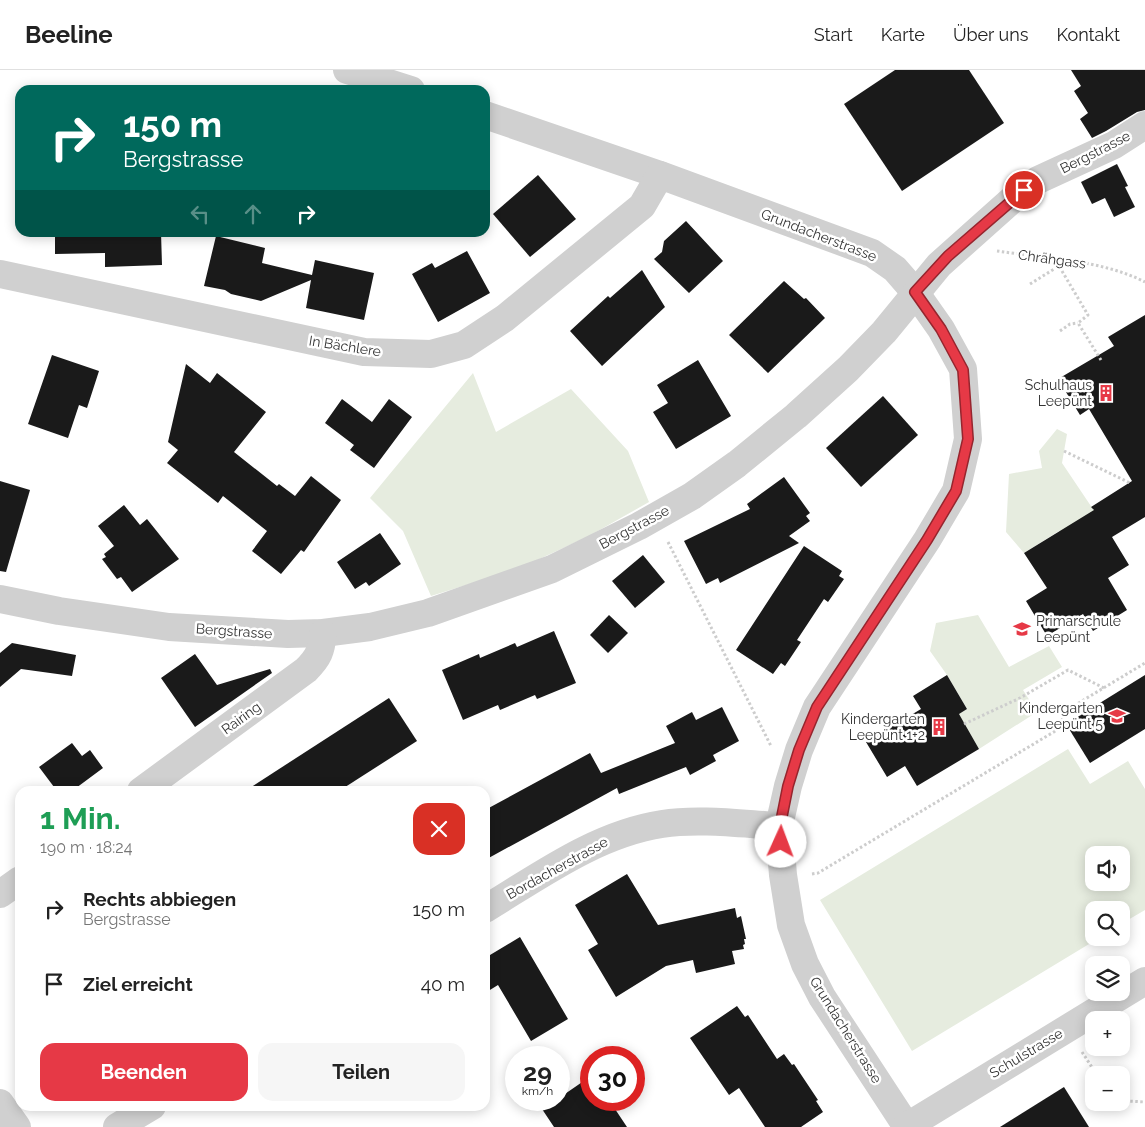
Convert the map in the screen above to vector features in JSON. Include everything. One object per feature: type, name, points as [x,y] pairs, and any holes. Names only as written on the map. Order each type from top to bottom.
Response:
[{"type":"street","points":[[347,70],[395,85]]},
{"type":"street","name":"Grundacherstrasse","points":[[490,117],[660,175],[872,253],[895,269],[915,292],[941,329],[963,370],[968,439],[956,491],[927,540],[817,707],[799,750],[788,786],[780,826],[783,875],[791,925],[805,964],[822,996],[907,1127]]},
{"type":"street","name":"Bergstrasse","points":[[0,599],[169,627],[288,634],[323,633],[370,627],[428,613],[552,569],[656,517],[699,491],[737,464],[796,416],[860,357],[884,332],[939,265],[1024,190],[1038,180],[1114,145],[1145,125]]},
{"type":"street","name":"In Bächlere","points":[[0,274],[364,352],[431,354],[464,345],[506,318],[642,206],[660,175]]},
{"type":"street","name":"Rairing","points":[[148,786],[306,670],[317,659],[322,647],[323,633]]},
{"type":"street","name":"Bordacherstrasse","points":[[490,906],[602,841],[636,829],[663,823],[708,822],[780,826]]},
{"type":"street","points":[[0,894],[15,884]]},
{"type":"street","name":"Schulstrasse","points":[[907,1127],[1145,981]]},
{"type":"street","points":[[0,1103],[17,1127]]},
{"type":"street","points":[[117,1127],[144,1111]]},
{"type":"path","name":"Chrähgass","points":[[957,248],[982,249],[1060,260],[1126,272],[1145,282]]},
{"type":"path","points":[[1060,260],[1059,266],[1088,315],[1078,323],[1070,324],[1060,330]]},
{"type":"path","points":[[1030,284],[1059,266]]},
{"type":"path","points":[[1078,323],[1101,360]]},
{"type":"path","points":[[1064,451],[1130,483]]},
{"type":"path","points":[[667,540],[769,742]]},
{"type":"path","points":[[806,874],[818,873],[1057,730],[1067,710],[1145,663]]},
{"type":"path","points":[[964,724],[1020,698],[1068,670],[1104,688]]},
{"type":"path","points":[[1130,1101],[1145,1102]]},
{"type":"shaded area","points":[[473,373],[496,432],[571,389],[628,451],[649,502],[589,536],[520,568],[431,596],[403,531],[370,498]]},
{"type":"shaded area","points":[[1057,429],[1067,434],[1062,463],[1101,521],[1072,553],[1059,531],[1024,553],[1006,532],[1009,474],[1042,468],[1039,451]]},
{"type":"shaded area","points":[[978,615],[1009,667],[1049,646],[1062,667],[1023,690],[1037,712],[979,749],[958,714],[967,709],[930,651],[936,623]]},
{"type":"shaded area","points":[[1068,749],[1090,784],[1128,761],[1145,789],[1145,910],[1130,919],[1130,901],[1085,901],[1086,946],[912,1051],[820,900]]},
{"type":"building","points":[[895,70],[969,70],[1004,123],[902,191],[844,104]]},
{"type":"building","points":[[1071,70],[1145,70],[1145,110],[1137,112],[1092,138],[1080,119],[1088,113],[1074,91],[1081,86]]},
{"type":"building","points":[[1117,164],[1128,186],[1125,187],[1135,207],[1114,217],[1105,198],[1092,204],[1081,182]]},
{"type":"building","points":[[538,175],[576,219],[530,257],[493,214]]},
{"type":"building","points":[[686,221],[723,261],[689,293],[654,259],[662,252],[664,241]]},
{"type":"building","points":[[55,237],[161,237],[162,265],[105,267],[105,253],[55,254]]},
{"type":"building","points":[[216,237],[265,248],[262,263],[312,275],[315,260],[374,273],[364,320],[306,308],[311,280],[261,301],[204,286]]},
{"type":"building","points":[[467,251],[490,293],[438,322],[412,274],[432,263],[435,268]]},
{"type":"building","points":[[642,270],[665,307],[602,366],[570,331],[608,296],[610,298]]},
{"type":"building","points":[[784,281],[804,299],[806,298],[825,318],[768,373],[729,335]]},
{"type":"building","points":[[1145,315],[1145,517],[1112,537],[1129,565],[1108,578],[1127,610],[1093,631],[1083,614],[1047,636],[1026,601],[1047,588],[1024,553],[1094,510],[1091,507],[1132,481],[1089,409],[1080,415],[1058,379],[1114,346],[1108,337]]},
{"type":"building","points":[[52,355],[99,371],[87,408],[79,405],[68,438],[28,424]]},
{"type":"building","points":[[698,360],[731,416],[676,449],[653,412],[668,403],[657,385]]},
{"type":"building","points":[[186,364],[210,383],[217,373],[266,412],[234,452],[277,486],[279,484],[295,496],[311,476],[341,500],[304,552],[301,550],[281,574],[252,551],[267,531],[223,496],[218,503],[167,463],[178,450],[168,442]]},
{"type":"building","points":[[883,396],[918,435],[861,487],[826,448]]},
{"type":"building","points":[[342,399],[372,422],[389,399],[412,417],[374,468],[350,450],[354,445],[325,423]]},
{"type":"building","points":[[784,477],[810,513],[806,516],[810,521],[789,536],[799,543],[720,583],[718,578],[706,584],[684,541],[750,509],[747,504]]},
{"type":"building","points":[[0,481],[30,490],[6,572],[0,571]]},
{"type":"building","points":[[124,505],[140,525],[147,519],[179,559],[132,592],[121,577],[117,579],[102,559],[106,557],[104,554],[114,546],[98,526]]},
{"type":"building","points":[[380,533],[401,564],[369,586],[366,582],[355,589],[337,562]]},
{"type":"building","points":[[804,546],[842,571],[839,576],[844,579],[828,602],[824,599],[797,640],[801,642],[785,666],[781,663],[773,674],[736,650]]},
{"type":"building","points":[[643,555],[665,582],[635,608],[612,581]]},
{"type":"building","points":[[609,615],[628,633],[608,653],[590,635]]},
{"type":"building","points":[[554,631],[576,683],[537,699],[535,695],[500,710],[498,705],[463,720],[442,670],[479,654],[480,658],[515,643],[517,647]]},
{"type":"building","points":[[12,643],[76,655],[72,676],[21,669],[0,687],[0,653]]},
{"type":"building","points":[[195,654],[217,685],[270,669],[272,673],[195,727],[161,678]]},
{"type":"building","name":"Kindergarten Leepünt 1+2","points":[[947,675],[967,709],[959,714],[979,749],[917,786],[905,766],[887,777],[866,742],[921,709],[913,696]]},
{"type":"building","points":[[1145,675],[1145,729],[1090,763],[1066,724]]},
{"type":"building","points":[[389,698],[417,741],[347,786],[253,786]]},
{"type":"building","points":[[722,707],[739,741],[713,755],[716,761],[690,775],[686,767],[619,794],[617,788],[490,857],[490,807],[590,753],[601,773],[675,743],[666,726],[692,712],[696,720]]},
{"type":"building","points":[[72,743],[82,756],[90,750],[103,768],[79,786],[53,786],[39,767]]},
{"type":"building","points":[[627,874],[658,925],[735,908],[737,918],[741,916],[746,939],[744,939],[744,949],[732,951],[735,964],[696,973],[693,960],[666,966],[616,997],[588,950],[598,944],[575,905]]},
{"type":"building","points":[[520,937],[568,1019],[531,1041],[498,985],[490,990],[490,955]]},
{"type":"building","points":[[737,1006],[745,1017],[748,1015],[777,1059],[784,1054],[792,1065],[794,1064],[818,1100],[816,1101],[823,1112],[801,1127],[765,1127],[739,1088],[729,1095],[690,1038]]},
{"type":"building","points":[[580,1084],[580,1111],[616,1111],[627,1127],[554,1127],[543,1111],[570,1111],[570,1090]]},
{"type":"building","points":[[1064,1087],[1089,1127],[1000,1127]]},
{"type":"place","name":"Schulhaus Leepünt","points":[[1106,393]]},
{"type":"place","name":"Primarschule Leepünt","points":[[1022,629]]},
{"type":"place","name":"Kindergarten Leepünt 5","points":[[1117,716]]},
{"type":"place","name":"Kindergarten Leepünt 1+2","points":[[939,727]]},
{"type":"route","points":[[781,842],[780,826],[788,786],[799,750],[817,707],[927,540],[956,491],[968,439],[963,370],[941,329],[915,292],[948,256],[1024,190]]}]
